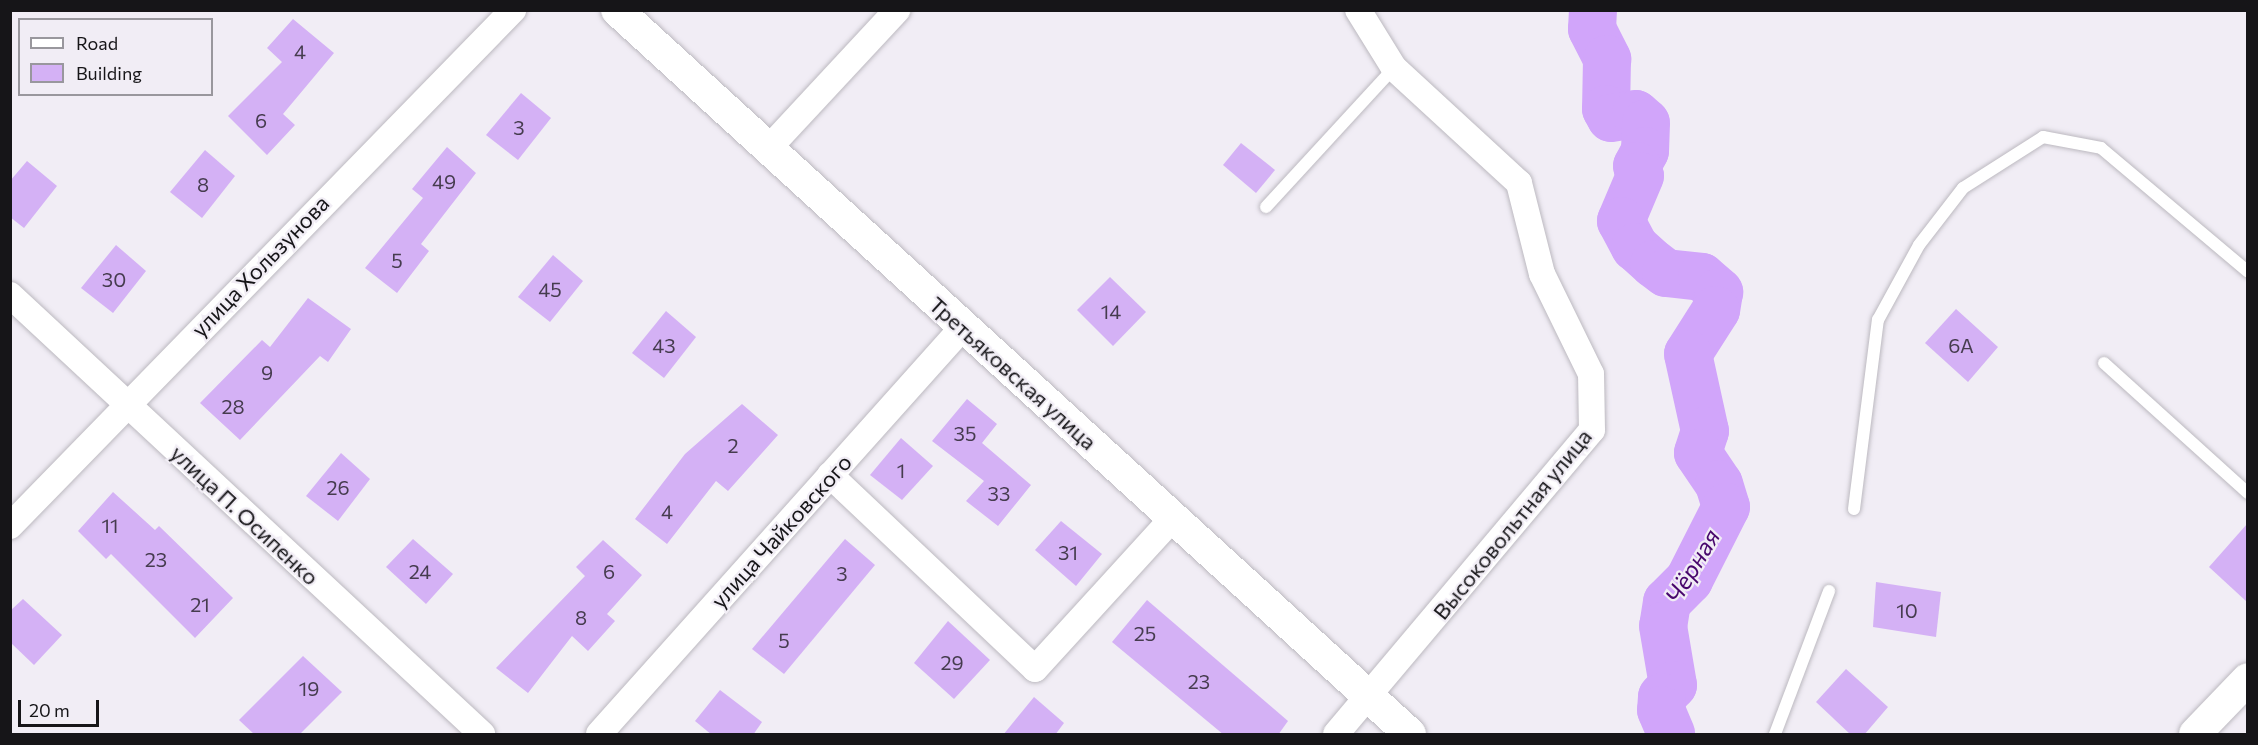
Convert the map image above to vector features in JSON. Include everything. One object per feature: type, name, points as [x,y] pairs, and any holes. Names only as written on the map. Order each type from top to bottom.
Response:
[{"type":"street","name":"улица Хользунова","points":[[10,526],[126,404],[513,10]]},
{"type":"street","name":"Третьяковская улица","points":[[617,10],[1410,735]]},
{"type":"street","points":[[768,149],[897,10]]},
{"type":"street","name":"Высоковольтная улица","points":[[1336,735],[1370,698],[1592,430],[1591,374],[1542,274],[1519,183],[1394,68],[1358,10]]},
{"type":"street","name":"улица П. Осипенко","points":[[10,295],[482,735]]},
{"type":"street","name":"улица Чайковского","points":[[598,735],[963,327]]},
{"type":"street","points":[[831,475],[1035,669],[1173,518]]},
{"type":"street","points":[[2195,735],[2247,679]]},
{"type":"lane","points":[[1266,207],[1394,68]]},
{"type":"lane","points":[[1854,509],[1878,320],[1919,244],[1964,188],[2043,137],[2101,148],[2247,272]]},
{"type":"lane","points":[[2104,363],[2247,493]]},
{"type":"lane","points":[[1775,735],[1829,591]]},
{"type":"building","points":[[293,19],[334,53],[283,114],[295,125],[267,155],[228,116],[282,62],[267,48]]},
{"type":"building","points":[[521,93],[551,118],[518,160],[486,135]]},
{"type":"building","points":[[1241,143],[1275,170],[1256,193],[1223,165]]},
{"type":"building","points":[[447,147],[476,173],[421,244],[429,251],[397,293],[365,268],[423,198],[412,189]]},
{"type":"building","points":[[205,150],[235,176],[202,218],[170,192]]},
{"type":"building","points":[[27,161],[57,186],[24,228],[10,217],[10,181]]},
{"type":"building","points":[[116,245],[146,271],[113,313],[81,288]]},
{"type":"building","points":[[553,255],[583,281],[550,322],[518,297]]},
{"type":"building","points":[[1110,277],[1146,312],[1113,346],[1077,310]]},
{"type":"building","points":[[308,298],[351,329],[328,362],[320,356],[240,440],[200,403],[262,340],[270,347]]},
{"type":"building","points":[[1956,309],[1998,347],[1968,382],[1925,343]]},
{"type":"building","points":[[666,311],[696,337],[664,378],[632,353]]},
{"type":"building","points":[[967,399],[997,424],[982,443],[1031,485],[998,526],[966,501],[984,481],[932,441]]},
{"type":"building","points":[[742,404],[778,435],[728,491],[716,481],[667,544],[635,519],[685,454]]},
{"type":"building","points":[[901,438],[933,466],[902,500],[870,475]]},
{"type":"building","points":[[341,453],[370,479],[338,521],[306,496]]},
{"type":"building","points":[[113,492],[155,530],[159,526],[233,598],[195,638],[111,554],[106,559],[78,531]]},
{"type":"building","points":[[1061,521],[1102,554],[1076,586],[1035,550]]},
{"type":"building","points":[[2247,524],[2247,602],[2209,567]]},
{"type":"building","points":[[413,539],[453,574],[426,604],[386,567]]},
{"type":"building","points":[[845,539],[875,565],[784,674],[752,649]]},
{"type":"building","points":[[603,540],[642,575],[607,614],[615,621],[588,651],[572,636],[528,693],[496,668],[585,576],[576,567]]},
{"type":"building","points":[[1876,582],[1941,592],[1936,637],[1873,627]]},
{"type":"building","points":[[23,599],[62,635],[34,665],[10,642],[10,611]]},
{"type":"building","points":[[1147,600],[1288,721],[1278,735],[1224,735],[1112,642]]},
{"type":"building","points":[[948,621],[990,660],[954,699],[914,663]]},
{"type":"building","points":[[303,656],[342,692],[299,735],[255,735],[239,720]]},
{"type":"building","points":[[1846,669],[1888,707],[1864,735],[1851,735],[1816,702]]},
{"type":"building","points":[[720,690],[762,722],[753,735],[712,735],[695,721]]},
{"type":"building","points":[[1034,697],[1064,723],[1055,735],[1003,735]]},
{"type":"waterway","name":"Чёрная","points":[[1593,10],[1592,29],[1607,59],[1606,109],[1611,118],[1636,114],[1646,123],[1645,151],[1637,166],[1640,176],[1621,221],[1635,247],[1666,273],[1702,277],[1719,292],[1716,310],[1688,354],[1705,431],[1698,453],[1719,484],[1726,507],[1689,580],[1667,602],[1663,626],[1673,685],[1662,697],[1661,710],[1671,734]]}]
